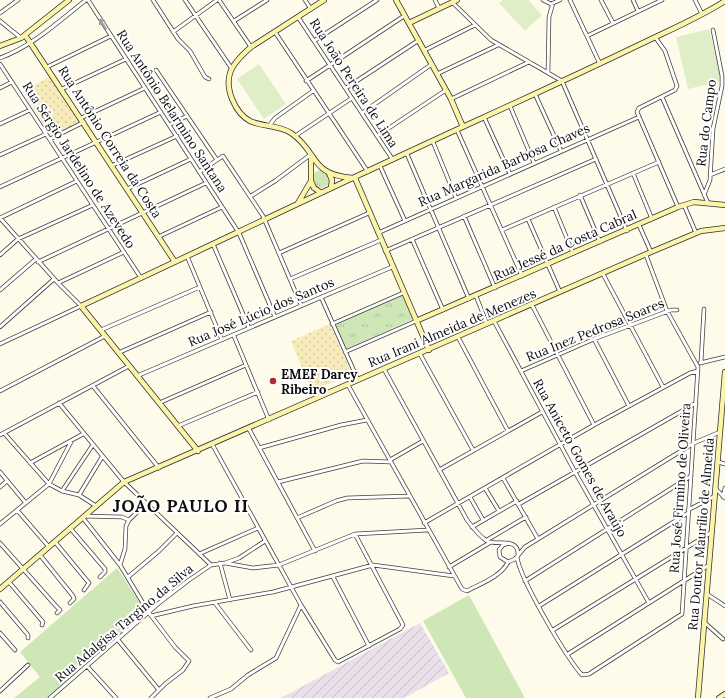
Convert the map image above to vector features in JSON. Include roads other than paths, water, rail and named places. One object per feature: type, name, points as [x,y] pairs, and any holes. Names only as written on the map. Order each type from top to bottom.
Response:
[{"type":"street","points":[[0,13],[18,0]]},
{"type":"street","points":[[0,46],[26,35],[69,0]]},
{"type":"street","points":[[0,58],[12,54],[31,42],[87,0]]},
{"type":"street","name":"Rua Antônio Belarmino Santana","points":[[87,0],[239,233],[275,317]]},
{"type":"street","points":[[153,0],[173,32],[190,51],[205,77],[209,79]]},
{"type":"street","points":[[185,0],[232,69]]},
{"type":"street","points":[[173,32],[195,14],[218,0],[251,47]]},
{"type":"street","points":[[234,21],[267,0]]},
{"type":"street","points":[[305,0],[310,9]]},
{"type":"street","points":[[324,0],[251,47],[229,74],[230,94],[236,108],[246,118],[257,124],[284,130],[295,136],[311,156],[324,170],[329,173],[355,178]]},
{"type":"street","points":[[314,41],[377,0]]},
{"type":"street","points":[[396,0],[451,99],[463,127]]},
{"type":"street","points":[[435,0],[440,8]]},
{"type":"street","points":[[543,0],[548,3],[553,3],[560,0]]},
{"type":"street","points":[[570,0],[600,64]]},
{"type":"street","points":[[601,0],[613,23]]},
{"type":"street","points":[[633,0],[638,11]]},
{"type":"street","points":[[587,36],[662,0]]},
{"type":"street","points":[[695,0],[702,14]]},
{"type":"street","points":[[409,23],[454,1],[475,25],[498,45],[562,81],[627,231]]},
{"type":"street","points":[[0,344],[239,233],[297,205],[320,192],[355,178],[600,64],[702,14],[725,1]]},
{"type":"street","points":[[548,72],[549,17],[553,3]]},
{"type":"street","points":[[306,81],[404,16]]},
{"type":"street","name":"Rua João Pereira de Lima","points":[[298,17],[393,160]]},
{"type":"street","points":[[0,21],[21,38]]},
{"type":"street","points":[[424,50],[475,25]]},
{"type":"street","name":"Rua do Campo","points":[[704,195],[710,175],[714,128],[722,76],[714,30]]},
{"type":"street","points":[[275,32],[306,81],[368,172]]},
{"type":"street","name":"Rua Antônio Correia da Costa","points":[[26,35],[175,262]]},
{"type":"street","points":[[47,67],[111,36]]},
{"type":"street","points":[[655,37],[665,50],[677,84],[675,90],[642,106],[638,110],[639,116],[678,207]]},
{"type":"street","points":[[346,88],[419,40]]},
{"type":"street","points":[[437,74],[498,45]]},
{"type":"street","points":[[62,89],[126,59]]},
{"type":"street","points":[[451,99],[529,62]]},
{"type":"street","name":"Rua Sérgio Jardelino de Azevedo","points":[[0,64],[141,278]]},
{"type":"street","points":[[362,113],[432,64]]},
{"type":"street","points":[[156,70],[217,160]]},
{"type":"street","points":[[0,88],[12,82]]},
{"type":"street","points":[[50,139],[82,120],[145,88]]},
{"type":"street","points":[[377,136],[446,90]]},
{"type":"street","points":[[269,126],[275,118],[313,91]]},
{"type":"street","points":[[535,94],[561,151]]},
{"type":"street","points":[[662,97],[708,204]]},
{"type":"street","points":[[295,136],[352,98]]},
{"type":"street","points":[[510,106],[534,163]]},
{"type":"street","points":[[0,124],[30,110]]},
{"type":"street","points":[[0,188],[160,112]]},
{"type":"street","points":[[169,125],[187,116]]},
{"type":"street","name":"Rua Margarida Barbosa Chaves","points":[[378,233],[639,116]]},
{"type":"street","points":[[484,117],[510,174]]},
{"type":"street","points":[[457,130],[522,276]]},
{"type":"street","points":[[0,155],[46,134]]},
{"type":"street","points":[[111,166],[177,136]]},
{"type":"street","points":[[433,142],[456,198]]},
{"type":"street","points":[[407,154],[469,299]]},
{"type":"street","points":[[199,172],[223,156],[251,196],[279,253],[301,305]]},
{"type":"street","points":[[297,205],[311,181],[311,156]]},
{"type":"street","points":[[251,196],[311,156]]},
{"type":"street","points":[[127,189],[191,159]]},
{"type":"street","points":[[385,251],[596,159]]},
{"type":"street","points":[[502,230],[659,162]]},
{"type":"street","points":[[380,166],[405,221]]},
{"type":"street","points":[[710,175],[725,169]]},
{"type":"street","points":[[312,175],[317,171],[324,170]]},
{"type":"street","points":[[329,173],[332,180],[331,187]]},
{"type":"street","points":[[633,173],[652,219]]},
{"type":"street","points":[[355,178],[403,293],[429,350]]},
{"type":"street","points":[[77,181],[0,218],[54,279],[81,306],[198,451]]},
{"type":"street","points":[[311,181],[314,188],[320,192]]},
{"type":"street","points":[[0,290],[37,260],[206,182]]},
{"type":"street","points":[[580,195],[600,242]]},
{"type":"street","name":"Rua Jessé da Costa Cabral","points":[[416,322],[627,231],[678,207],[694,202],[725,205]]},
{"type":"street","points":[[0,255],[18,239],[94,205]]},
{"type":"street","points":[[684,205],[696,234]]},
{"type":"street","points":[[158,237],[222,207]]},
{"type":"street","points":[[554,207],[574,254]]},
{"type":"street","points":[[279,253],[369,213]]},
{"type":"street","points":[[464,216],[495,288]]},
{"type":"street","points":[[528,219],[560,293]]},
{"type":"street","name":"Rua José Firmino de Oliveira","points":[[568,654],[581,674],[584,676],[682,614],[698,371],[696,363],[667,311],[639,225]]},
{"type":"street","name":"Rua Irani Almeida de Menezes","points":[[0,589],[24,570],[124,482],[270,420],[649,253],[711,229],[725,228]]},
{"type":"street","points":[[412,239],[443,310]]},
{"type":"street","points":[[290,278],[381,240]]},
{"type":"street","points":[[213,244],[249,328]]},
{"type":"street","points":[[58,283],[124,252]]},
{"type":"street","points":[[187,256],[222,340]]},
{"type":"street","name":"Rua José Lúcio dos Santos","points":[[138,376],[392,267]]},
{"type":"street","points":[[603,274],[664,387]]},
{"type":"street","points":[[0,327],[54,279]]},
{"type":"street","points":[[100,330],[200,287]]},
{"type":"street","points":[[332,324],[403,293]]},
{"type":"street","points":[[476,296],[487,324]]},
{"type":"street","points":[[321,297],[358,380]]},
{"type":"street","points":[[532,305],[594,425]]},
{"type":"street","points":[[701,362],[704,309]]},
{"type":"street","name":"Rua Inez Pedrosa Soares","points":[[521,371],[594,339],[667,311],[677,310]]},
{"type":"street","points":[[118,353],[211,312]]},
{"type":"street","name":"Rua Aniceto Gomes de Araújo","points":[[494,321],[560,445],[649,603]]},
{"type":"street","points":[[345,352],[416,322]]},
{"type":"street","points":[[0,391],[105,336]]},
{"type":"street","points":[[234,336],[270,420]]},
{"type":"street","points":[[458,337],[508,431]]},
{"type":"street","points":[[594,339],[629,406]]},
{"type":"street","points":[[420,354],[473,450]]},
{"type":"street","points":[[696,363],[725,357]]},
{"type":"street","points":[[159,403],[246,365]]},
{"type":"street","points":[[0,435],[129,366]]},
{"type":"street","points":[[384,369],[457,504],[472,527],[487,540],[492,542],[509,543],[515,546],[525,547]]},
{"type":"street","points":[[424,523],[594,425],[664,387],[693,372],[698,371]]},
{"type":"street","name":"Rua Doutor Maurílio de Almeida","points":[[698,698],[720,432],[723,422],[725,372]]},
{"type":"street","points":[[348,385],[454,576],[462,589],[467,591],[503,570],[525,547],[593,504],[694,443],[720,432]]},
{"type":"street","points":[[93,386],[159,468]]},
{"type":"street","points":[[178,426],[258,392]]},
{"type":"street","points":[[59,403],[92,446],[124,482],[211,565],[225,563],[253,568],[279,565],[355,534],[428,530]]},
{"type":"street","points":[[472,527],[499,511],[518,503],[575,472],[696,403]]},
{"type":"street","points":[[439,470],[542,412]]},
{"type":"street","points":[[259,448],[335,427],[367,420]]},
{"type":"street","points":[[249,429],[315,551]]},
{"type":"street","points":[[4,433],[49,484],[62,491],[79,495],[96,506]]},
{"type":"street","points":[[30,463],[83,434]]},
{"type":"street","points":[[0,524],[25,502],[49,484],[72,440]]},
{"type":"street","points":[[278,482],[363,461],[390,461],[423,441]]},
{"type":"street","points":[[212,444],[301,605],[335,660],[342,661],[400,629],[403,625],[373,565],[355,534]]},
{"type":"street","points":[[62,491],[92,446]]},
{"type":"street","points":[[79,495],[102,457]]},
{"type":"street","points":[[718,462],[725,464]]},
{"type":"street","points":[[0,472],[25,502]]},
{"type":"street","points":[[525,581],[691,476]]},
{"type":"street","points":[[503,478],[538,539]]},
{"type":"street","points":[[0,487],[7,481]]},
{"type":"street","points":[[486,488],[499,511]]},
{"type":"street","points":[[724,497],[725,488]]},
{"type":"street","points":[[716,489],[724,497]]},
{"type":"street","points":[[298,518],[336,501],[347,498],[409,496]]},
{"type":"street","points":[[539,606],[715,496]]},
{"type":"street","points":[[470,497],[483,520]]},
{"type":"street","points":[[120,565],[125,549],[125,532],[129,520],[146,504]]},
{"type":"street","points":[[17,510],[50,547]]},
{"type":"street","points":[[84,517],[122,517],[129,520]]},
{"type":"street","points":[[84,517],[120,565],[150,614],[175,647],[188,661],[183,670],[151,698]]},
{"type":"street","points":[[487,540],[526,517]]},
{"type":"street","points":[[70,528],[105,569],[105,572],[100,577]]},
{"type":"street","points":[[199,554],[258,528]]},
{"type":"street","points":[[553,630],[635,578],[712,532]]},
{"type":"street","points":[[128,577],[159,551],[177,533]]},
{"type":"street","points":[[225,563],[239,558],[265,541]]},
{"type":"street","points":[[55,542],[89,583],[84,590]]},
{"type":"street","points":[[449,567],[492,542]]},
{"type":"street","points":[[492,542],[500,550]]},
{"type":"street","points":[[0,543],[59,609],[58,612]]},
{"type":"street","points":[[509,543],[503,545],[500,550],[500,557],[518,567]]},
{"type":"street","points":[[515,546],[518,556],[518,567],[539,606],[568,654],[709,565]]},
{"type":"street","points":[[40,555],[73,596],[74,599],[70,603]]},
{"type":"street","points":[[220,563],[230,600]]},
{"type":"street","name":"Rua Adalgisa Targino da Silva","points":[[50,698],[150,614],[177,589],[211,565]]},
{"type":"street","points":[[150,614],[215,603],[291,587],[333,577],[373,565],[454,576]]},
{"type":"street","points":[[333,577],[370,646]]},
{"type":"street","points":[[9,582],[43,622],[42,625]]},
{"type":"street","points":[[707,594],[725,605]]},
{"type":"street","points":[[0,602],[28,635],[28,638]]},
{"type":"street","points":[[215,603],[251,650]]},
{"type":"street","points":[[210,698],[231,689],[248,675],[276,658],[301,605]]},
{"type":"street","points":[[704,622],[723,639]]},
{"type":"street","points":[[0,633],[15,650]]},
{"type":"street","points":[[118,640],[159,690]]},
{"type":"street","points":[[0,691],[28,665]]},
{"type":"street","points":[[87,666],[116,698]]},
{"type":"street","points":[[719,698],[725,694]]},
{"type":"place","name":"EMEF Darcy Ribeiro","points":[[273,381]]},
{"type":"district","name":"JOÃO PAULO II","points":[[181,506]]}]
